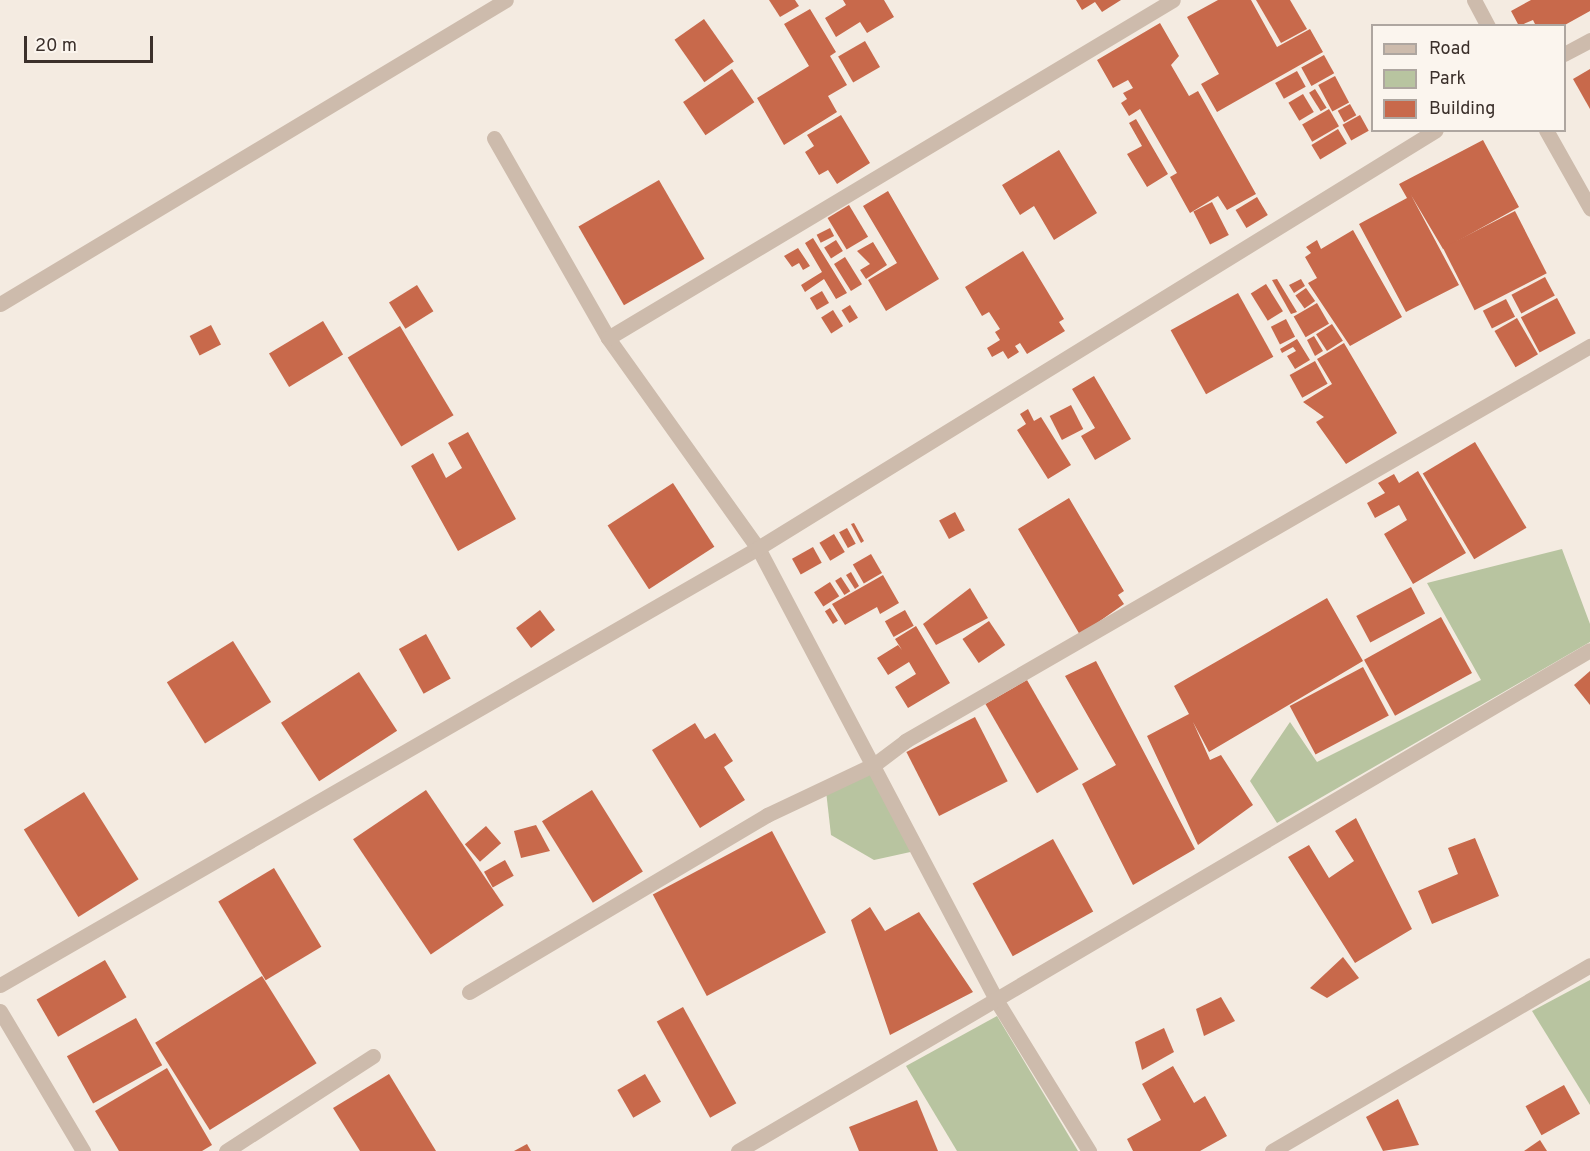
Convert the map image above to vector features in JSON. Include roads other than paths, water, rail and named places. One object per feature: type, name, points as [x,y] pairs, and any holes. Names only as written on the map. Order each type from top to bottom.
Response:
[{"type":"street","points":[[0,304],[506,0]]},
{"type":"street","points":[[608,338],[1173,0]]},
{"type":"street","points":[[1473,0],[1487,24]]},
{"type":"street","points":[[1566,53],[1590,39]]},
{"type":"street","points":[[0,985],[758,548],[1433,132]]},
{"type":"street","points":[[1547,132],[1590,208]]},
{"type":"street","points":[[494,138],[608,338],[758,548],[875,764],[998,1003],[1089,1151]]},
{"type":"street","points":[[469,992],[766,815],[875,764],[905,741],[1590,346]]},
{"type":"street","points":[[738,1151],[998,1003],[1590,650]]},
{"type":"street","points":[[1272,1151],[1590,965]]},
{"type":"street","points":[[0,1011],[83,1151]]},
{"type":"street","points":[[226,1151],[373,1056]]}]
